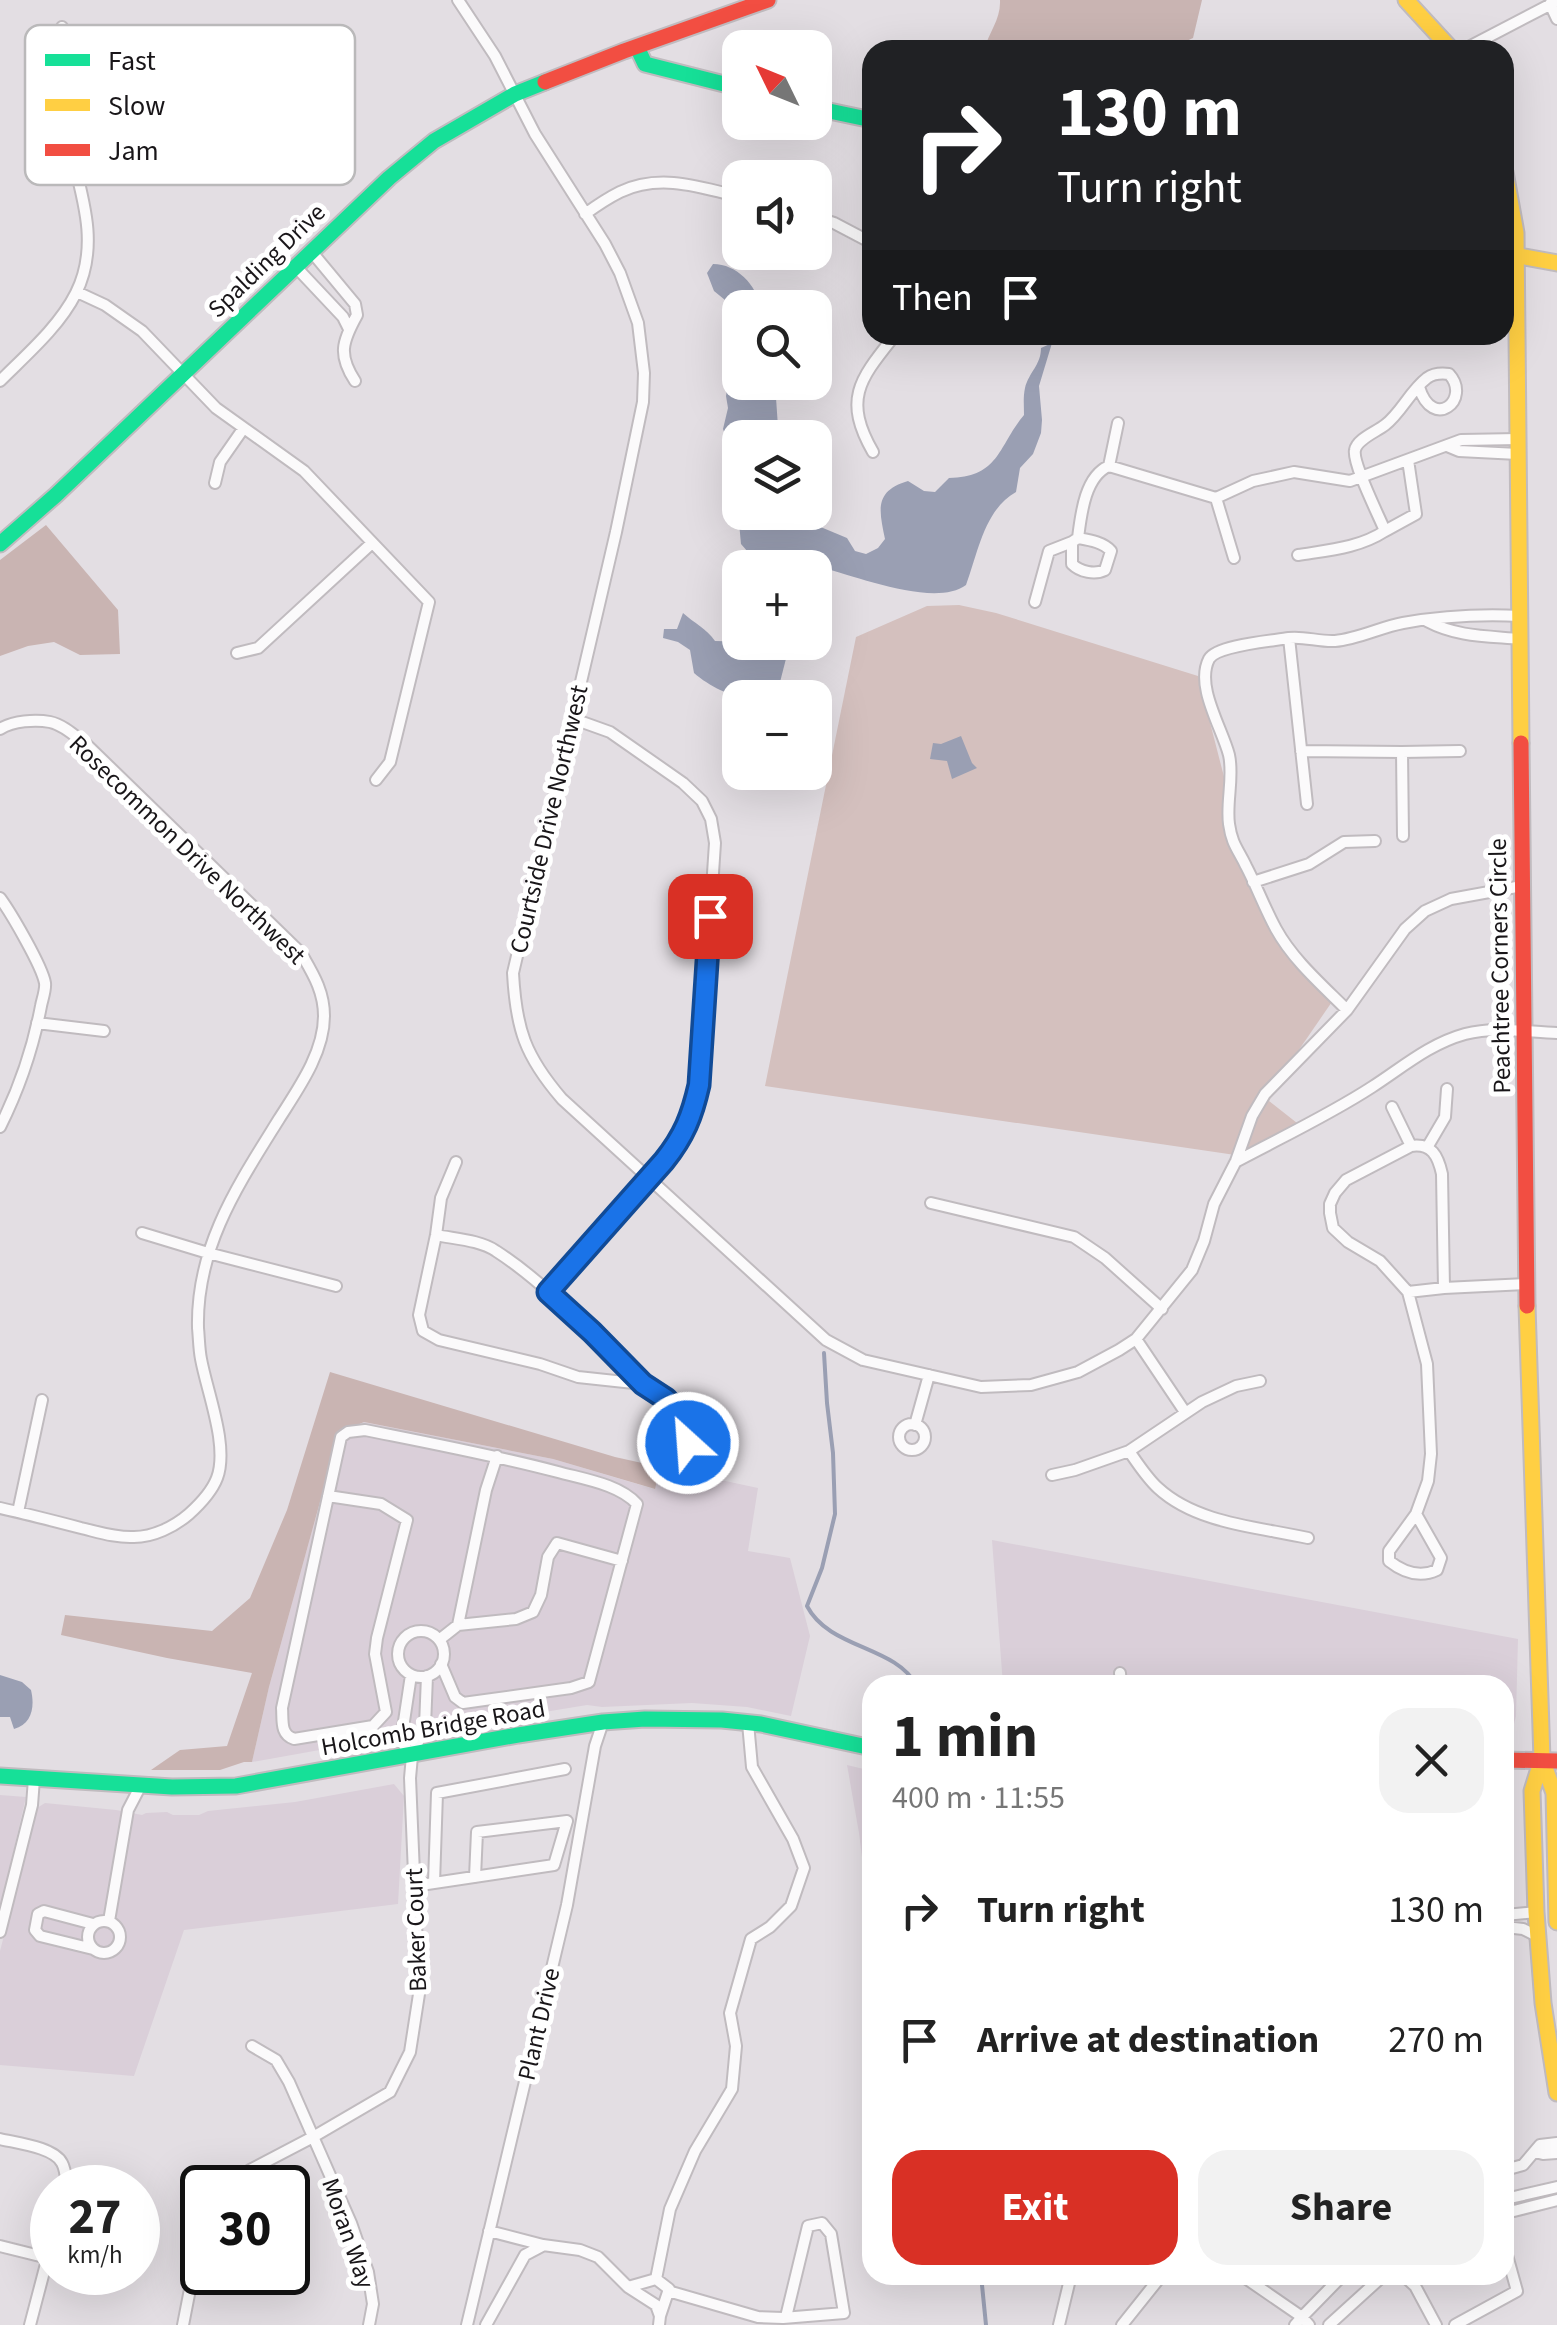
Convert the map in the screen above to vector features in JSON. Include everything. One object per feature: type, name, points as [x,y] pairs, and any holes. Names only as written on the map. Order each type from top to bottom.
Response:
[{"type":"street","name":"Courtside Drive Northwest","points":[[458,0],[494,56],[535,134],[613,258],[631,301],[641,347],[644,402],[521,930],[513,973],[514,1008],[524,1042],[540,1073],[562,1099],[826,1340],[856,1357],[982,1387],[1031,1385],[1078,1372],[1136,1338],[1192,1270],[1214,1204],[1265,1094],[1347,1010],[1405,929],[1425,912],[1451,900],[1522,886]]},
{"type":"street","name":"Spalding Drive","points":[[0,544],[56,496],[389,178],[434,141],[515,94],[768,0]]},
{"type":"street","points":[[1406,0],[1443,40]]},
{"type":"street","points":[[1482,40],[1554,2],[1557,19]]},
{"type":"street","points":[[637,46],[645,64],[722,83]]},
{"type":"street","points":[[832,112],[862,118]]},
{"type":"street","points":[[585,214],[622,191],[654,181],[685,183],[722,192]]},
{"type":"street","points":[[0,381],[62,315],[77,292],[88,255],[87,215],[80,185]]},
{"type":"street","points":[[832,222],[862,238]]},
{"type":"street","points":[[311,251],[355,304],[357,315],[349,329],[343,363],[355,381]]},
{"type":"street","points":[[1514,255],[1557,263]]},
{"type":"street","points":[[295,266],[343,316],[349,329]]},
{"type":"street","points":[[77,292],[142,330],[216,408],[304,471],[429,602],[390,762],[376,780]]},
{"type":"street","points":[[873,452],[861,431],[858,393],[867,370],[887,345]]},
{"type":"street","name":"Peachtree Corners Circle","points":[[1514,345],[1526,1284],[1549,1760],[1554,1793],[1557,1922]]},
{"type":"street","points":[[1385,531],[1362,478],[1355,448],[1389,423],[1419,388]]},
{"type":"street","points":[[1109,466],[1118,423]]},
{"type":"street","points":[[215,483],[220,462],[244,429]]},
{"type":"street","points":[[1035,602],[1049,551],[1075,540],[1091,481],[1098,470],[1109,466],[1216,498],[1253,481],[1294,472],[1350,480],[1362,478],[1446,446],[1459,451],[1518,447]]},
{"type":"street","points":[[1298,555],[1352,546],[1416,514],[1408,460]]},
{"type":"street","points":[[1216,498],[1234,558]]},
{"type":"street","points":[[237,653],[258,648],[372,543]]},
{"type":"street","points":[[1347,1010],[1308,972],[1278,932],[1245,862],[1234,849],[1229,822],[1230,760],[1212,712],[1206,683],[1207,663],[1211,654],[1223,648],[1299,636],[1338,640],[1401,624],[1465,614],[1520,616]]},
{"type":"street","points":[[1426,620],[1463,635],[1520,639]]},
{"type":"street","points":[[1289,638],[1307,804]]},
{"type":"street","points":[[548,1292],[680,1141],[693,1112],[699,1085],[714,843],[711,819],[702,801],[610,732],[571,718]]},
{"type":"street","name":"Rosecommon Drive Northwest","points":[[0,729],[10,722],[50,722],[87,745],[301,953],[321,988],[324,1018],[320,1042],[299,1086],[228,1204],[204,1263],[198,1332],[200,1358],[214,1410],[217,1478],[189,1514],[170,1528],[137,1538],[113,1536],[0,1508]]},
{"type":"street","points":[[1301,751],[1460,751]]},
{"type":"street","points":[[1402,752],[1403,836]]},
{"type":"street","points":[[1253,882],[1316,860],[1344,842],[1375,842]]},
{"type":"street","points":[[0,898],[45,984],[25,1070],[0,1127]]},
{"type":"street","points":[[38,1023],[104,1030]]},
{"type":"street","points":[[1236,1162],[1372,1088],[1412,1058],[1443,1042],[1491,1030],[1557,1033]]},
{"type":"street","points":[[1428,1146],[1446,1117],[1446,1089]]},
{"type":"street","points":[[1392,1108],[1411,1146]]},
{"type":"street","points":[[1416,1514],[1441,1558],[1437,1570],[1428,1574],[1402,1571],[1389,1562],[1389,1551],[1416,1514],[1428,1481],[1431,1454],[1427,1364],[1408,1292],[1380,1261],[1333,1228],[1330,1204],[1346,1180],[1411,1146],[1428,1146]]},
{"type":"street","points":[[1428,1146],[1438,1158],[1442,1174],[1444,1288]]},
{"type":"street","points":[[456,1162],[441,1198],[419,1315],[424,1331],[439,1340],[578,1377],[643,1384]]},
{"type":"street","points":[[932,1202],[1074,1237],[1105,1258],[1162,1310]]},
{"type":"street","points":[[142,1233],[336,1286]]},
{"type":"street","points":[[436,1235],[492,1248],[548,1292],[643,1384],[666,1399],[678,1412],[688,1443]]},
{"type":"street","points":[[1408,1292],[1526,1284]]},
{"type":"street","points":[[1136,1338],[1186,1412]]},
{"type":"street","points":[[915,1425],[929,1375]]},
{"type":"street","points":[[1052,1475],[1129,1451],[1186,1412],[1236,1386],[1260,1381]]},
{"type":"street","points":[[18,1512],[42,1400]]},
{"type":"street","points":[[328,1496],[380,1504],[406,1520],[375,1654],[386,1712],[373,1726],[294,1739],[283,1731],[282,1708],[328,1496],[341,1437],[348,1432],[365,1430],[497,1456],[586,1480],[638,1504],[590,1682],[463,1704],[455,1696],[441,1664]]},
{"type":"street","points":[[1129,1451],[1158,1488],[1188,1508],[1308,1538]]},
{"type":"street","points":[[458,1625],[486,1490],[497,1456]]},
{"type":"street","points":[[439,1640],[458,1625],[516,1619],[533,1612],[541,1596],[548,1556],[557,1544],[622,1561]]},
{"type":"street","points":[[427,1632],[439,1640],[444,1652],[441,1664],[427,1676],[412,1675],[405,1671],[398,1657],[402,1642],[406,1637],[427,1632]]},
{"type":"street","points":[[377,1638],[402,1642]]},
{"type":"street","points":[[412,1675],[401,1740],[412,1756]]},
{"type":"street","points":[[412,1756],[425,1726],[427,1676]]},
{"type":"street","name":"Holcomb Bridge Road","points":[[0,1776],[188,1788],[236,1786],[518,1735],[603,1722],[674,1718],[748,1723],[862,1746]]},
{"type":"street","name":"Plant Drive","points":[[466,2325],[567,1905],[595,1746],[603,1722]]},
{"type":"street","points":[[656,2279],[670,2209],[695,2151],[732,2089],[736,2046],[730,2013],[751,1939],[791,1906],[804,1868],[794,1839],[752,1768],[748,1723]]},
{"type":"street","name":"Baker Court","points":[[259,2165],[390,2092],[410,2052],[418,1994],[412,1756]]},
{"type":"street","points":[[1514,1760],[1549,1760]]},
{"type":"street","name":"Peachtree Corners Circle","points":[[1549,1760],[1532,1791],[1537,1936],[1557,2094]]},
{"type":"street","points":[[434,1882],[438,1793],[565,1769]]},
{"type":"street","points":[[0,1932],[32,1805],[34,1779]]},
{"type":"street","points":[[109,1921],[128,1810],[142,1784]]},
{"type":"street","points":[[414,1886],[554,1865],[567,1821],[477,1832],[475,1876]]},
{"type":"street","points":[[44,1911],[94,1924],[109,1921],[118,1928],[119,1944],[106,1953],[40,1936],[34,1930],[38,1914],[44,1911]]},
{"type":"street","points":[[1514,1914],[1536,1912]]},
{"type":"street","points":[[93,1949],[88,1934],[94,1924]]},
{"type":"street","points":[[1514,1928],[1537,1936]]},
{"type":"street","name":"Moran Way","points":[[252,2046],[276,2060],[300,2102],[352,2223],[368,2272],[373,2304],[369,2325]]},
{"type":"street","points":[[0,2138],[51,2152],[64,2165]]},
{"type":"street","points":[[1514,2167],[1522,2165],[1540,2145],[1557,2142]]},
{"type":"street","points":[[1536,2152],[1557,2153]]},
{"type":"street","points":[[1514,2197],[1557,2187]]},
{"type":"street","points":[[1514,2211],[1557,2200]]},
{"type":"street","points":[[668,2291],[758,2317],[786,2318],[844,2313],[830,2234],[822,2223],[808,2226],[786,2318]]},
{"type":"street","points":[[489,2231],[598,2257],[628,2287],[656,2305],[659,2321]]},
{"type":"street","points":[[0,2246],[30,2254]]},
{"type":"street","points":[[486,2325],[525,2255],[543,2246]]},
{"type":"street","points":[[628,2287],[656,2279]]},
{"type":"street","points":[[656,2279],[669,2289],[659,2321]]},
{"type":"street","points":[[1454,2325],[1517,2292],[1514,2281]]},
{"type":"street","points":[[1059,2325],[1069,2285]]},
{"type":"street","points":[[1122,2325],[1154,2285]]},
{"type":"street","points":[[1254,2285],[1302,2322],[1333,2285]]},
{"type":"street","points":[[1329,2325],[1373,2285]]},
{"type":"street","points":[[1414,2285],[1436,2325]]},
{"type":"street","points":[[30,2325],[38,2295]]},
{"type":"street","points":[[183,2325],[189,2295]]},
{"type":"shaded area","points":[[1000,0],[1202,0],[1193,38],[1189,40],[988,40]]},
{"type":"shaded area","points":[[46,525],[118,610],[120,654],[80,655],[54,642],[0,656],[0,560]]},
{"type":"shaded area","points":[[959,605],[996,613],[1198,676],[1230,800],[1236,842],[1272,923],[1338,993],[1283,1073],[1269,1101],[1297,1123],[1242,1156],[765,1086],[825,790],[832,790],[832,755],[856,637],[927,606]]},
{"type":"shaded area","points":[[330,1372],[660,1467],[655,1489],[553,1459],[364,1422],[339,1433],[252,1762],[220,1770],[151,1770],[180,1750],[227,1746],[252,1673],[61,1635],[65,1615],[212,1631],[250,1598],[287,1510]]},
{"type":"shaded area","points":[[364,1422],[553,1459],[654,1489],[660,1467],[758,1488],[748,1551],[790,1558],[810,1636],[791,1716],[747,1707],[692,1703],[587,1705],[454,1727],[436,1721],[393,1728],[381,1739],[252,1762],[339,1433]]},
{"type":"shaded area","points":[[992,1540],[1518,1639],[1514,1724],[1514,1675],[1002,1675]]},
{"type":"shaded area","points":[[847,1765],[862,1769],[862,1857]]},
{"type":"shaded area","points":[[394,1784],[404,1796],[398,1904],[184,1930],[134,2076],[0,2065],[0,1951],[37,1808],[45,1803],[142,1815],[199,1815]]},
{"type":"shaded area","points":[[0,1795],[26,1797],[0,1909]]},
{"type":"water","points":[[713,264],[722,265],[722,270],[737,272],[753,290],[722,290],[722,298],[714,291],[707,273]]},
{"type":"water","points":[[1051,345],[1039,386],[1041,433],[1033,454],[1020,468],[1016,492],[989,521],[966,585],[952,591],[916,592],[832,571],[832,550],[746,550],[741,544],[740,530],[828,530],[847,538],[855,551],[866,554],[878,548],[885,539],[882,503],[889,490],[908,481],[924,491],[935,492],[949,478],[979,472],[996,458],[1024,415],[1025,388],[1041,348]]},
{"type":"water","points":[[727,400],[776,400],[778,420],[725,420]]},
{"type":"water","points":[[683,613],[715,641],[722,641],[722,660],[786,660],[781,680],[722,680],[722,690],[713,686],[694,673],[690,650],[663,638],[664,629],[677,629]]},
{"type":"water","points":[[961,736],[977,768],[952,779],[947,761],[930,759],[933,743]]},
{"type":"water","points":[[0,1675],[22,1682],[31,1690],[31,1714],[14,1729],[10,1717],[0,1717]]},
{"type":"waterway","points":[[824,1353],[835,1514],[822,1568],[807,1606],[831,1631],[894,1662],[908,1675]]},
{"type":"waterway","points":[[982,2285],[986,2325]]},
{"type":"traffic: fast","points":[[637,47],[645,64],[722,83]]},
{"type":"traffic: fast","points":[[0,544],[389,178],[434,141],[515,94],[545,82]]},
{"type":"traffic: fast","points":[[832,112],[862,118]]},
{"type":"traffic: fast","points":[[0,1776],[172,1787],[236,1786],[518,1735],[645,1719],[761,1724],[862,1746]]},
{"type":"traffic: slow","points":[[1406,0],[1443,40]]},
{"type":"traffic: slow","points":[[1514,222],[1521,743]]},
{"type":"traffic: slow","points":[[1514,255],[1557,263]]},
{"type":"traffic: slow","points":[[1527,1306],[1542,1759],[1532,1791],[1536,1912],[1543,2003],[1557,2093]]},
{"type":"traffic: slow","points":[[1542,1759],[1554,1793],[1557,1922]]},
{"type":"traffic: jam","points":[[545,82],[768,0]]},
{"type":"traffic: jam","points":[[1521,743],[1527,1306]]},
{"type":"traffic: jam","points":[[1514,1760],[1557,1761]]},
{"type":"route","points":[[688,1443],[685,1426],[666,1399],[643,1384],[548,1292],[664,1161],[680,1141],[693,1112],[699,1085],[710,916]]}]
